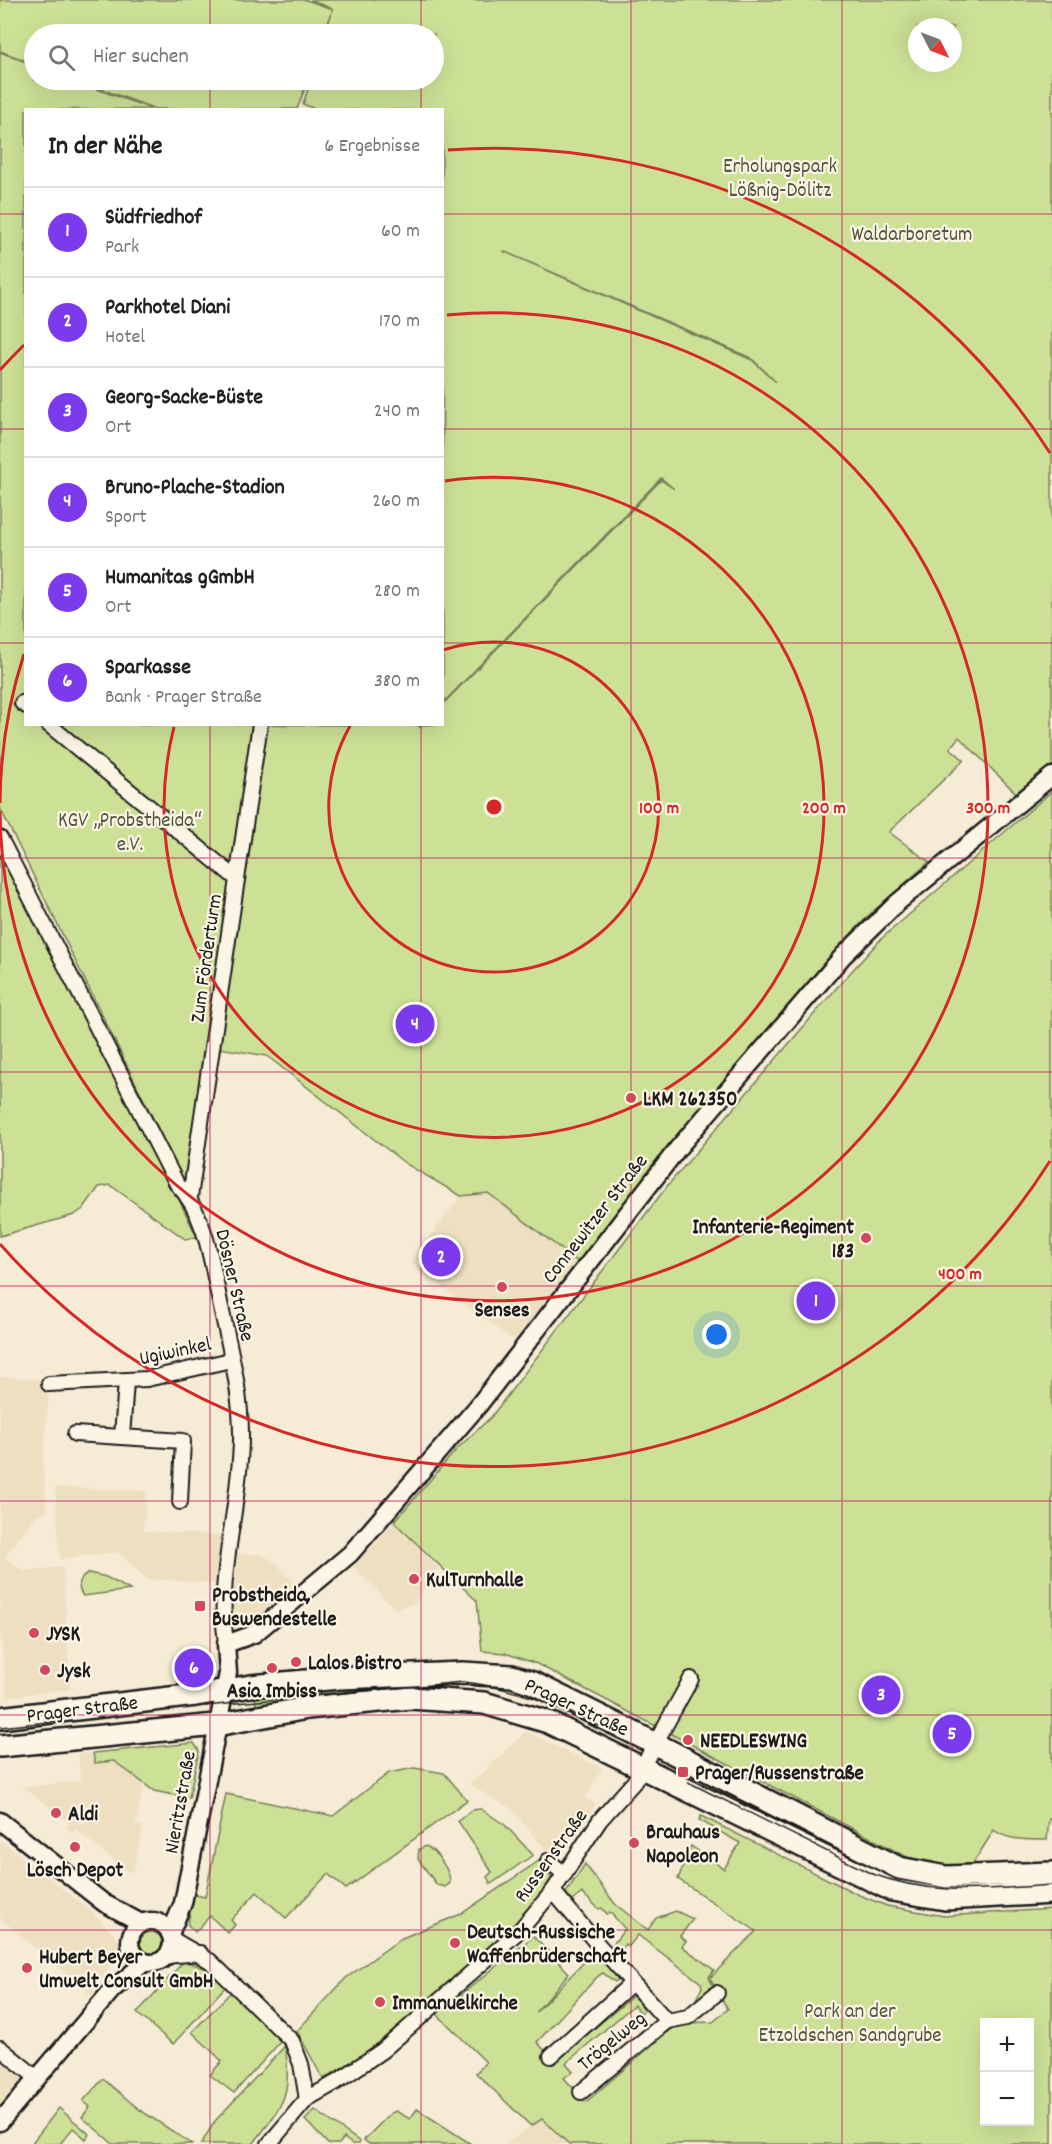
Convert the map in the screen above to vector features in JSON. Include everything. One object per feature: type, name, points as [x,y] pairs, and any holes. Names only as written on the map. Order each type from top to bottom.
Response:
[{"type":"main road","name":"Prager Straße","points":[[0,1746],[220,1709],[339,1678],[463,1673],[512,1676],[533,1683],[656,1744],[899,1868],[946,1877],[1052,1873]]},
{"type":"main road","name":"Prager Straße","points":[[0,1718],[220,1709],[307,1708],[410,1698],[462,1700],[513,1710],[548,1722],[892,1890],[945,1899],[1052,1893]]},
{"type":"street","points":[[50,726],[237,879]]},
{"type":"street","name":"Zum Förderturm","points":[[190,1197],[260,726]]},
{"type":"street","name":"Connewitzer Straße","points":[[226,1644],[254,1634],[350,1554],[478,1406],[678,1147],[843,956],[897,903],[1052,776]]},
{"type":"street","name":"Dösner Straße","points":[[0,838],[177,1184],[190,1197],[209,1246],[231,1360],[239,1389],[241,1441],[222,1610],[226,1644]]},
{"type":"street","name":"Ugiwinkel","points":[[49,1384],[147,1379],[231,1360]]},
{"type":"street","name":"Ugiwinkel","points":[[122,1437],[126,1381]]},
{"type":"street","points":[[75,1434],[183,1440],[180,1502]]},
{"type":"street","points":[[220,1709],[228,1672],[226,1644]]},
{"type":"street","name":"Russenstraße","points":[[268,2144],[307,2099],[383,2050],[520,1930],[553,1891],[600,1820],[631,1786],[691,1679]]},
{"type":"street","name":"Nieritzstraße","points":[[171,1936],[183,1904],[220,1709]]},
{"type":"street","points":[[0,1821],[104,1903],[150,1922],[200,1953],[292,2042],[301,2064],[307,2099]]},
{"type":"street","points":[[548,1861],[565,1874]]},
{"type":"street","name":"Trögelweg","points":[[553,1891],[667,2021]]},
{"type":"street","points":[[104,1903],[145,1962]]},
{"type":"street","points":[[112,1990],[131,1944],[150,1922],[183,1904]]},
{"type":"street","points":[[165,1956],[171,1936]]},
{"type":"street","points":[[0,2122],[112,1990],[145,1962],[156,1962],[165,1956],[200,1953]]},
{"type":"street","name":"Trögelweg","points":[[551,2056],[632,1983]]},
{"type":"street","name":"Trögelweg","points":[[581,2092],[667,2021],[688,2017],[717,1993]]},
{"type":"street","points":[[0,2048],[37,2078]]},
{"type":"shaded area","points":[[488,1193],[578,1262],[516,1342],[410,1263],[461,1196]]},
{"type":"shaded area","points":[[0,1377],[50,1379],[43,1462],[47,1512],[37,1515],[5,1557],[23,1571],[63,1567],[70,1689],[7,1697],[0,1629]]},
{"type":"shaded area","points":[[55,1487],[147,1491],[143,1531],[224,1536],[220,1573],[216,1583],[147,1579],[118,1552],[60,1559]]},
{"type":"shaded area","points":[[394,1522],[439,1567],[415,1603],[395,1609],[354,1567]]},
{"type":"shaded area","points":[[238,1553],[262,1555],[275,1562],[295,1584],[245,1627],[235,1624],[231,1618]]},
{"type":"shaded area","points":[[526,1732],[602,1768],[585,1798],[596,1804],[582,1824],[547,1851],[509,1807],[469,1785]]},
{"type":"shaded area","points":[[93,1753],[95,1763],[114,1761],[143,1785],[136,1826],[143,1826],[133,1872],[127,1871],[75,1829],[72,1833],[66,1828],[69,1823],[23,1787],[81,1781],[78,1754]]},
{"type":"shaded area","points":[[0,1840],[91,1911],[114,1934],[122,1946],[92,1996],[0,1918]]},
{"type":"shaded area","points":[[0,2048],[37,2078],[0,2122]]},
{"type":"shaded area","points":[[541,2119],[569,2144],[506,2144]]},
{"type":"green space","points":[[0,0],[306,0],[333,9],[328,24],[24,24],[24,60],[0,51]]},
{"type":"green space","points":[[310,0],[1052,0],[1052,776],[1017,794],[959,737],[950,748],[964,760],[889,832],[929,862],[870,914],[828,958],[671,1144],[578,1262],[488,1193],[461,1196],[406,1164],[267,1056],[219,1048],[244,866],[249,865],[232,863],[186,1178],[183,1179],[0,808],[0,52],[24,61],[24,90],[100,90],[149,108],[24,108],[24,726],[420,726],[419,728],[444,726],[444,703],[661,480],[674,489],[661,478],[444,702],[444,108],[312,108],[303,104],[308,90],[444,90],[444,24],[328,24],[333,9]],"holes":[[[503,251],[751,358],[776,382],[752,360]]]},
{"type":"green space","points":[[104,90],[304,90],[297,108],[153,108]]},
{"type":"green space","points":[[1052,791],[1052,1819],[1049,1819],[1047,1840],[1012,1838],[994,1830],[972,1865],[941,1866],[909,1858],[537,1664],[505,1653],[482,1651],[477,1601],[394,1522],[457,1449],[491,1417],[668,1185],[840,984],[881,939]]},
{"type":"green space","points":[[0,855],[197,1237],[185,1239],[110,1185],[99,1187],[83,1209],[74,1215],[0,1236]]},
{"type":"green space","points":[[89,1573],[106,1577],[130,1590],[83,1596],[80,1583]]},
{"type":"green space","points":[[436,1679],[437,1692],[257,1712],[255,1696]]},
{"type":"green space","points":[[194,1743],[199,1751],[189,1798],[154,1791],[114,1761],[95,1763],[93,1753]]},
{"type":"green space","points":[[414,1768],[444,1773],[467,1800],[346,1889],[328,1874],[286,1918],[257,1892],[231,1920],[235,1925],[228,1933],[210,1916],[195,1932],[188,1925],[192,1894],[205,1897],[226,1794],[333,1816],[389,1773]]},
{"type":"green space","points":[[481,1809],[505,1825],[533,1855],[491,1884],[487,1877],[492,1872],[458,1821],[472,1810]]},
{"type":"green space","name":"Park an der Etzoldschen Sandgrube","points":[[701,1816],[859,1895],[887,1906],[944,1916],[1052,1909],[1052,2144],[569,2144],[542,2119],[531,2126],[476,2073],[486,2062],[437,2014],[534,1936],[569,1973],[536,2012],[583,1963],[599,1954],[618,1979],[615,1982],[603,1973],[598,1976],[537,2042],[548,2054],[545,2057],[552,2064],[633,1996],[645,2010],[641,2013],[634,2005],[566,2063],[573,2071],[564,2078],[586,2102],[678,2023],[713,2022],[728,2009],[710,1978],[756,1931],[678,1879],[691,1846],[724,1869],[740,1843],[699,1820]]},
{"type":"green space","points":[[426,1846],[438,1857],[448,1873],[450,1883],[445,1887],[437,1885],[418,1859],[419,1849]]},
{"type":"green space","points":[[540,1860],[552,1879],[516,1925],[384,2043],[323,2079],[297,2031],[346,1978],[402,1938],[461,1914]]},
{"type":"green space","points":[[585,1864],[615,1904],[648,1930],[656,1918],[676,1911],[693,1919],[680,1936],[686,1941],[682,1946],[714,1970],[709,1977],[714,1989],[691,2009],[702,1987],[701,1983],[638,1935],[629,1946],[625,1944],[618,1955],[610,1948],[625,1929],[610,1912],[607,1914],[602,1908],[599,1909],[582,1893],[572,1901],[566,1893]]},
{"type":"green space","points":[[151,1932],[159,1935],[162,1943],[159,1951],[151,1954],[143,1951],[140,1943],[143,1935]]},
{"type":"green space","points":[[184,1961],[208,1969],[226,1986],[173,2044],[137,2013]]},
{"type":"green space","points":[[231,1992],[281,2041],[234,2093],[210,2075],[222,2061],[192,2032]]},
{"type":"green space","points":[[285,2046],[287,2077],[283,2100],[253,2144],[201,2144],[215,2121]]},
{"type":"green space","points":[[103,2079],[140,2110],[192,2144],[113,2144],[82,2117],[90,2107],[83,2101]]},
{"type":"green space","points":[[59,2108],[89,2134],[86,2139],[73,2128],[60,2144],[31,2144]]},
{"type":"green space","points":[[417,2109],[471,2144],[369,2144],[364,2140],[391,2113],[396,2111],[410,2119]]},
{"type":"green space","points":[[315,2110],[360,2142],[359,2144],[352,2144],[344,2138],[339,2144],[328,2144],[305,2120]]},
{"type":"tram line","points":[[205,1706],[463,1682],[517,1692],[599,1726]]},
{"type":"tram line","points":[[0,1727],[57,1721]]},
{"type":"tram line","points":[[688,1782],[870,1873],[893,1881],[916,1886],[960,1890],[1052,1885]]},
{"type":"place","name":"Bruno-Plache-Stadion","points":[[415,1024]]},
{"type":"place","name":"LKM 262350","points":[[631,1098]]},
{"type":"place","name":"Infanterie-Regiment 183","points":[[866,1238]]},
{"type":"place","name":"Parkhotel Diani","points":[[441,1257]]},
{"type":"place","name":"Senses","points":[[502,1287]]},
{"type":"place","name":"Südfriedhof","points":[[816,1301]]},
{"type":"place","name":"KulTurnhalle","points":[[414,1579]]},
{"type":"place","name":"Probstheida, Buswendestelle","points":[[200,1606]]},
{"type":"place","name":"JYSK","points":[[34,1633]]},
{"type":"place","name":"Lalos Bistro","points":[[296,1662]]},
{"type":"place","name":"Sparkasse","points":[[194,1668]]},
{"type":"place","name":"Asia Imbiss","points":[[272,1668]]},
{"type":"place","name":"Jysk","points":[[45,1670]]},
{"type":"place","name":"Georg-Sacke-Büste","points":[[881,1695]]},
{"type":"place","name":"Humanitas gGmbH","points":[[952,1734]]},
{"type":"place","name":"NEEDLESWING","points":[[688,1740]]},
{"type":"place","name":"Prager/Russenstraße","points":[[683,1772]]},
{"type":"place","name":"Aldi","points":[[56,1813]]},
{"type":"place","name":"Brauhaus Napoleon","points":[[634,1843]]},
{"type":"place","name":"Lösch Depot","points":[[75,1847]]},
{"type":"place","name":"Deutsch-Russische Waffenbrüderschaft","points":[[455,1943]]},
{"type":"place","name":"Hubert Beyer Umwelt Consult GmbH","points":[[27,1968]]},
{"type":"place","name":"Immanuelkirche","points":[[380,2002]]},
{"type":"park label","name":"Erholungspark Lößnig-Dölitz","points":[[780,177]]},
{"type":"park label","name":"Waldarboretum","points":[[912,233]]},
{"type":"park label","name":"KGV „Probstheida“ e.V.","points":[[130,831]]}]
